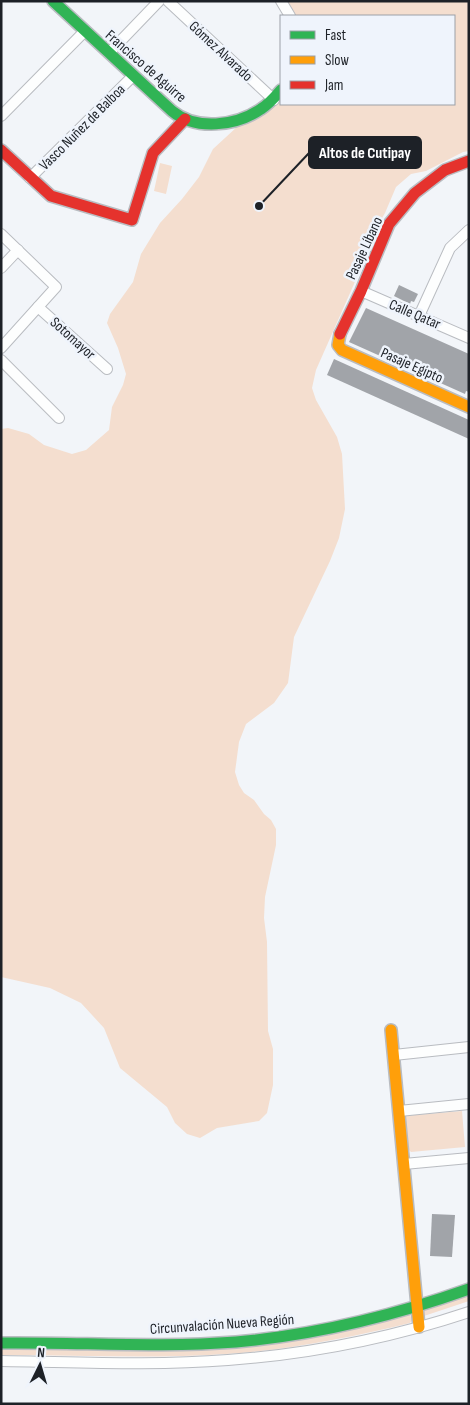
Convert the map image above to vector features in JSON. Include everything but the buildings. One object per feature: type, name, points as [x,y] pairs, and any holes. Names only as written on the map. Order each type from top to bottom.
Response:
[{"type":"street","points":[[109,53],[159,1]]},
{"type":"street","name":"Gómez Alvarado","points":[[168,1],[274,100]]},
{"type":"street","points":[[281,1],[289,15]]},
{"type":"street","name":"Francisco de Aguirre","points":[[56,2],[84,32],[185,119],[212,124],[237,122],[258,112],[274,100],[280,91]]},
{"type":"street","points":[[1,116],[84,32]]},
{"type":"street","name":"Vasco Nuñez de Balboa","points":[[30,178],[133,76]]},
{"type":"street","points":[[1,150],[51,196],[132,220],[153,153],[185,119]]},
{"type":"street","name":"Pasaje Líbano","points":[[342,350],[338,346],[338,339],[361,291],[389,224],[415,193],[445,170],[469,161]]},
{"type":"street","points":[[419,316],[450,248],[469,230]]},
{"type":"street","points":[[1,234],[56,287],[1,348]]},
{"type":"street","points":[[1,268],[18,250]]},
{"type":"street","name":"Calle Qatar","points":[[361,291],[469,338]]},
{"type":"street","name":"Sotomayor","points":[[38,307],[107,368]]},
{"type":"street","name":"Pasaje Egipto","points":[[342,350],[469,407]]},
{"type":"street","points":[[1,360],[59,418]]},
{"type":"street","points":[[391,1030],[419,1327]]},
{"type":"street","points":[[394,1055],[469,1047]]},
{"type":"street","points":[[399,1111],[469,1104]]},
{"type":"street","points":[[404,1164],[469,1158]]},
{"type":"street","name":"Circunvalación Nueva Región","points":[[1,1343],[169,1345],[240,1341],[284,1336],[346,1326],[380,1318],[469,1289]]},
{"type":"street","points":[[1,1361],[150,1363],[228,1360],[276,1355],[344,1345],[419,1327],[469,1312]]},
{"type":"shaded area","points":[[287,1],[469,1],[469,151],[463,152],[426,171],[411,174],[396,187],[385,213],[374,232],[354,284],[316,370],[312,388],[316,400],[337,437],[342,454],[345,509],[339,538],[330,561],[294,637],[288,683],[274,703],[246,724],[239,742],[235,772],[244,793],[254,800],[276,829],[276,845],[265,897],[264,918],[267,942],[268,1031],[273,1049],[273,1085],[267,1113],[259,1121],[217,1128],[200,1138],[187,1134],[175,1123],[167,1107],[120,1068],[104,1028],[81,1003],[50,988],[1,977],[1,429],[8,428],[29,434],[44,445],[72,454],[86,450],[109,430],[112,407],[123,385],[126,374],[118,348],[107,323],[110,314],[133,282],[141,254],[160,223],[199,177],[213,149],[238,126],[280,99],[280,105],[455,105],[455,15],[294,15]]},
{"type":"shaded area","points":[[160,163],[172,166],[166,194],[154,191]]},
{"type":"shaded area","points":[[462,1111],[465,1147],[411,1152],[406,1147],[404,1116]]},
{"type":"shaded area","points":[[469,1294],[469,1301],[424,1316],[421,1310]]},
{"type":"shaded area","points":[[410,1315],[412,1320],[410,1323],[318,1343],[272,1350],[170,1356],[1,1355],[1,1348],[178,1349]]},
{"type":"traffic: fast","points":[[53,1],[172,111],[193,122],[216,124],[240,119],[264,107],[280,91]]},
{"type":"traffic: fast","points":[[1,1343],[177,1345],[266,1339],[295,1335],[383,1316],[469,1289]]},
{"type":"traffic: slow","points":[[340,334],[338,345],[342,350],[469,407]]},
{"type":"traffic: slow","points":[[391,1030],[419,1327]]},
{"type":"traffic: jam","points":[[1,150],[51,196],[132,220],[153,153],[185,119]]},
{"type":"traffic: jam","points":[[340,334],[361,291],[389,224],[415,193],[445,170],[469,161]]},
{"type":"place","name":"Altos de Cutipay","points":[[259,206]]}]
